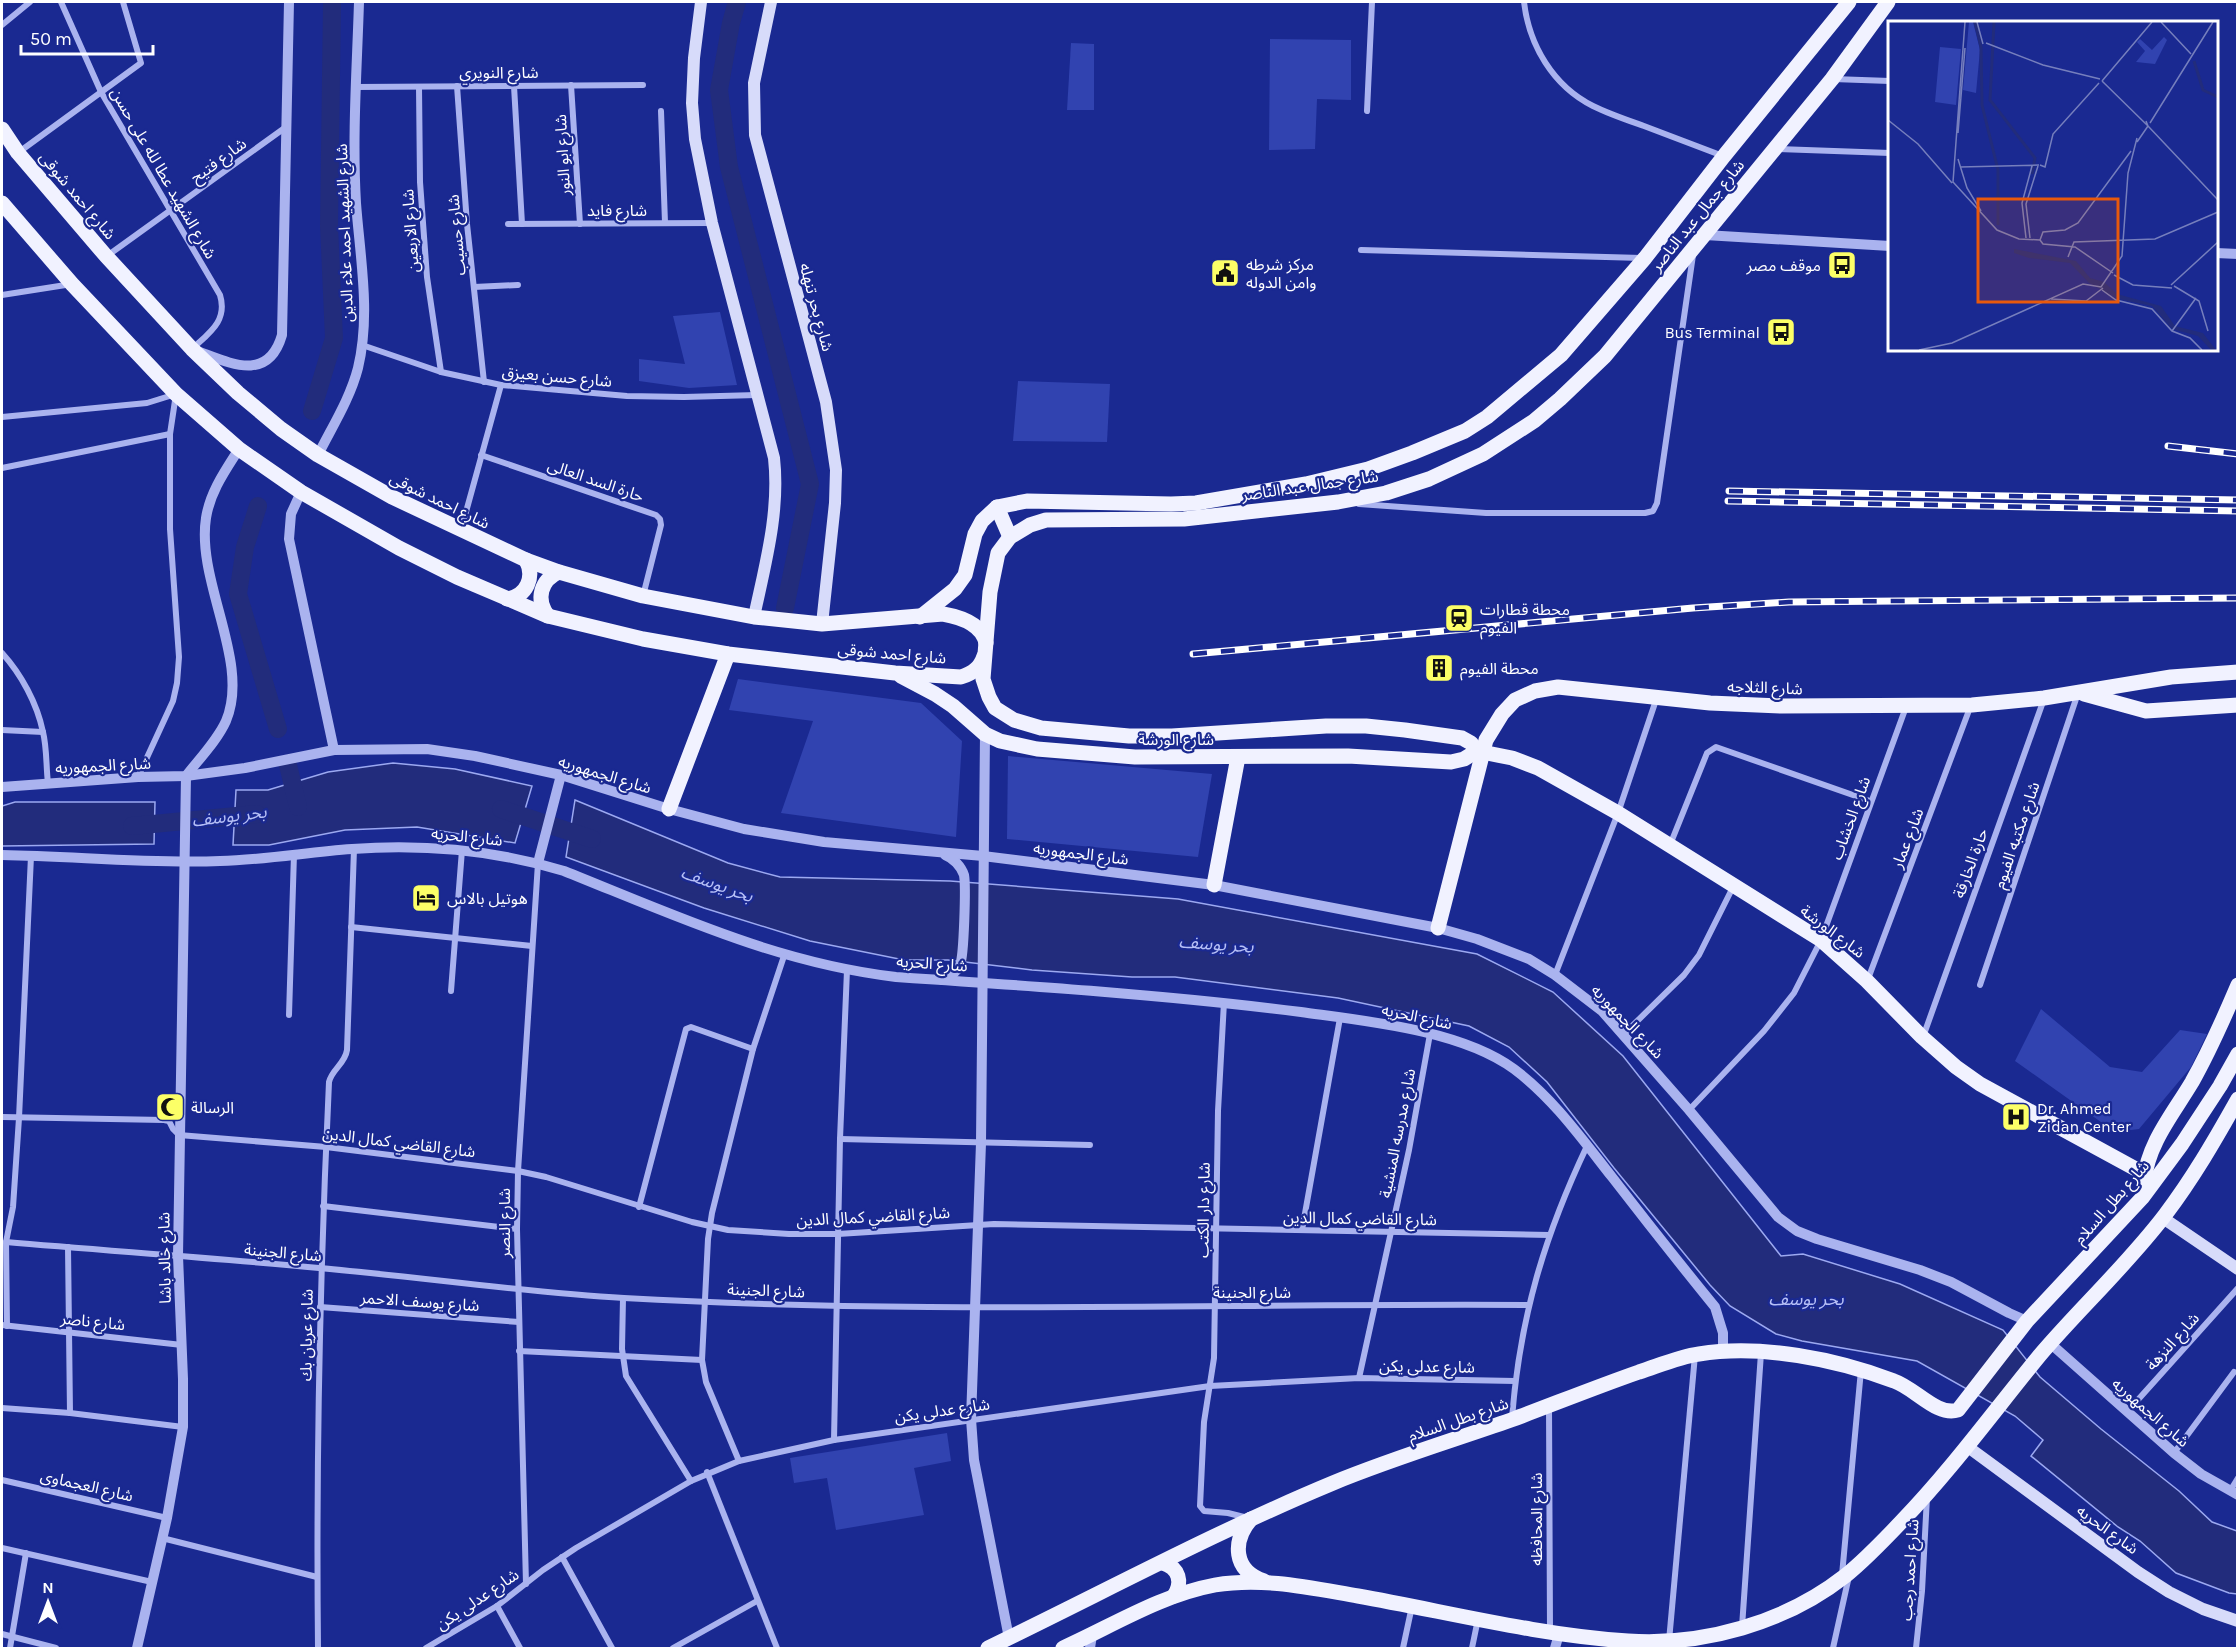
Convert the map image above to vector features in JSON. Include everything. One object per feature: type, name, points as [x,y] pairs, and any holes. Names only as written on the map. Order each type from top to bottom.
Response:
[{"type":"main road","points":[[701,2],[694,58],[692,103],[695,139],[712,223],[774,458],[777,490],[774,517],[754,617]]},
{"type":"main road","name":"شارع بحر تنهله","points":[[771,2],[754,83],[755,135],[826,402],[836,470],[835,503],[822,624]]},
{"type":"main road","name":"شارع جمال عبد الناصر","points":[[997,507],[1027,501],[1196,503],[1306,484],[1368,469],[1466,431],[1522,389],[1561,355],[1645,258],[1849,2]]},
{"type":"main road","name":"شارع جمال عبد الناصر","points":[[1010,537],[1030,525],[1046,520],[1184,519],[1338,502],[1386,493],[1429,479],[1483,454],[1534,421],[1605,356],[1832,79],[1888,2]]},
{"type":"main road","name":"شارع احمد شوقى","points":[[2,129],[18,153],[106,256],[192,349],[281,429],[318,455],[392,497],[526,560],[559,573],[643,596],[754,617],[822,624],[943,614],[964,620],[982,633],[985,649],[977,668],[971,674],[961,677],[895,673],[728,654],[643,639],[548,616],[457,577],[399,548],[302,492],[239,449],[176,394],[72,284],[2,203]]},
{"type":"main road","points":[[920,617],[955,589],[965,574],[975,534],[982,521],[997,507],[1010,537],[998,554],[994,566],[985,649]]},
{"type":"main road","points":[[507,598],[518,595],[527,587],[530,573],[526,560]]},
{"type":"main road","points":[[548,616],[541,604],[541,591],[548,579],[559,573]]},
{"type":"main road","name":"شارع الورشة","points":[[985,649],[983,679],[989,697],[1004,715],[1027,725],[1129,736],[1172,736],[1326,726],[1405,729],[1462,738],[1479,751],[1532,765],[1618,813],[1821,940],[1867,981],[1922,1037],[1956,1067],[1983,1086],[2145,1174]]},
{"type":"main road","points":[[669,809],[728,654]]},
{"type":"main road","name":"شارع الثلاجه","points":[[1438,928],[1479,751],[1502,714],[1515,700],[1535,691],[1569,687],[1710,703],[1781,706],[1972,705],[2044,698],[2171,677],[2238,672]]},
{"type":"main road","name":"شارع الورشة","points":[[895,673],[953,706],[985,734],[1017,745],[1135,757],[1348,756],[1451,762],[1464,759],[1479,751]]},
{"type":"main road","name":"شارع الثلاجه","points":[[2078,693],[2146,711],[2238,705]]},
{"type":"main road","points":[[1214,885],[1238,757]]},
{"type":"main road","points":[[2142,1198],[2145,1174],[2158,1136],[2192,1082],[2220,1029],[2238,985]]},
{"type":"main road","name":"شارع بطل السلام","points":[[988,1648],[1251,1519],[1370,1468],[1695,1354],[1723,1351],[1761,1352],[1795,1356],[1862,1370],[1897,1382],[1940,1410],[1949,1412],[1958,1410],[2022,1327],[2142,1198],[2182,1144],[2238,1054]]},
{"type":"main road","points":[[1063,1648],[1091,1642],[1174,1596],[1233,1583],[1287,1584],[1478,1619],[1555,1639],[1625,1645],[1668,1641],[1684,1644],[1742,1628],[1796,1606],[1846,1575],[1878,1546],[1928,1494],[2047,1348],[2163,1218],[2207,1155],[2236,1103]]},
{"type":"main road","points":[[2207,1155],[2238,1122]]},
{"type":"main road","points":[[2163,1218],[2238,1269]]},
{"type":"main road","name":"شارع الحريه","points":[[1968,1447],[2138,1572],[2169,1592],[2203,1609],[2238,1621]]},
{"type":"main road","points":[[1251,1519],[1243,1528],[1239,1539],[1238,1551],[1241,1563],[1253,1576],[1270,1582]]},
{"type":"main road","points":[[1163,1563],[1178,1573],[1179,1585],[1174,1596]]},
{"type":"street","points":[[2,25],[30,2]]},
{"type":"street","name":"شارع الشهيد عطا لله على حسن","points":[[61,2],[101,92],[220,295],[223,312],[216,327],[192,349]]},
{"type":"street","points":[[18,153],[141,63],[123,2]]},
{"type":"street","points":[[192,349],[237,366],[247,367],[266,360],[279,345],[282,335],[289,2]]},
{"type":"street","name":"شارع الشهيد احمد علاء الدين","points":[[318,455],[353,384],[362,345],[364,314],[356,202],[359,2]]},
{"type":"street","points":[[1367,111],[1371,2]]},
{"type":"street","points":[[1524,2],[1526,18],[1543,59],[1556,77],[1573,93],[1591,105],[1724,156]]},
{"type":"street","points":[[1832,79],[1888,81]]},
{"type":"street","name":"شارع ابو النور","points":[[571,85],[580,224]]},
{"type":"street","name":"شارع النويري","points":[[356,87],[643,85]]},
{"type":"street","name":"شارع حسيب","points":[[457,86],[467,224],[484,382]]},
{"type":"street","points":[[514,86],[522,224]]},
{"type":"street","name":"شارع الاربعين","points":[[419,87],[420,182],[424,242],[441,372]]},
{"type":"street","points":[[661,111],[665,223]]},
{"type":"street","name":"شارع فتيح","points":[[106,256],[287,127]]},
{"type":"street","points":[[1774,148],[1888,153]]},
{"type":"street","name":"شارع فايد","points":[[508,224],[712,223]]},
{"type":"street","points":[[1705,235],[1888,246]]},
{"type":"street","points":[[1338,502],[1486,513],[1645,513],[1653,511],[1657,503],[1694,247]]},
{"type":"street","points":[[1361,250],[1645,258]]},
{"type":"street","points":[[2218,253],[2238,254]]},
{"type":"street","points":[[2,295],[72,284]]},
{"type":"street","points":[[474,287],[518,285]]},
{"type":"street","name":"شارع حسن بعيزق","points":[[362,345],[441,372],[501,385],[627,396],[757,395]]},
{"type":"street","points":[[460,530],[501,385]]},
{"type":"street","points":[[2,417],[147,403],[176,394],[170,434],[170,529],[179,657],[177,683],[173,700],[138,777]]},
{"type":"street","points":[[2,468],[170,434]]},
{"type":"street","points":[[186,776],[226,721],[231,702],[230,663],[205,547],[206,519],[213,492],[239,449]]},
{"type":"street","name":"حارة السد العالى","points":[[481,455],[660,519],[661,525],[643,596]]},
{"type":"street","points":[[302,492],[291,514],[289,539],[334,750]]},
{"type":"street","points":[[2,653],[13,666],[31,697],[43,732],[48,783]]},
{"type":"street","name":"شارع مكتبه الفيوم","points":[[1980,985],[2078,693]]},
{"type":"street","points":[[1555,975],[1618,813],[1657,697]]},
{"type":"street","name":"حارة الخارقة","points":[[1922,1037],[2044,698]]},
{"type":"street","name":"شارع عمار","points":[[1867,981],[1972,705]]},
{"type":"street","name":"شارع الخشاب","points":[[1689,1110],[1764,1031],[1794,993],[1821,940],[1906,706]]},
{"type":"street","points":[[2,730],[43,732]]},
{"type":"street","points":[[985,734],[981,1143],[971,1419],[974,1460],[1009,1638]]},
{"type":"street","points":[[1670,846],[1707,753],[1716,747],[1870,801]]},
{"type":"street","name":"شارع الجمهوريه","points":[[2,787],[138,777],[186,776],[245,768],[334,750],[427,749],[475,756],[561,775],[669,809],[744,829],[824,842],[983,856],[1214,885],[1438,928],[1508,949],[1555,975],[1602,1011],[1689,1110],[1778,1217],[1797,1231],[1951,1282],[2008,1313],[2022,1327]]},
{"type":"street","points":[[538,863],[561,775]]},
{"type":"street","name":"شارع خالد باشا","points":[[137,1648],[167,1518],[183,1427],[178,1256],[186,776]]},
{"type":"street","name":"شارع الحريه","points":[[2,855],[185,862],[247,860],[354,849],[462,849],[538,863],[564,871],[757,947],[784,956],[847,970],[896,977],[1224,1002],[1340,1017],[1466,1043],[1492,1054],[1535,1087],[1587,1146],[1715,1307],[1723,1333],[1723,1351]]},
{"type":"street","name":"شارع عريان بك","points":[[318,1648],[320,1268],[329,1082],[332,1073],[345,1059],[347,1050],[354,849]]},
{"type":"street","points":[[451,991],[462,849]]},
{"type":"street","points":[[937,852],[956,861],[964,876],[962,961],[954,973],[942,980]]},
{"type":"street","points":[[290,1015],[294,854]]},
{"type":"street","points":[[4,1326],[6,1242],[13,1207],[19,1118],[31,856]]},
{"type":"street","name":"شارع النصر","points":[[526,1584],[517,1229],[518,1171],[538,863]]},
{"type":"street","points":[[1624,1034],[1684,975],[1699,955],[1734,886]]},
{"type":"street","points":[[351,927],[532,946]]},
{"type":"street","points":[[739,1461],[706,1382],[702,1360],[710,1227],[753,1049],[784,956]]},
{"type":"street","points":[[834,1440],[840,1139],[847,970]]},
{"type":"street","name":"شارع دار الكتب","points":[[1224,1002],[1218,1111],[1214,1358],[1204,1422],[1200,1508],[1251,1519]]},
{"type":"street","points":[[1302,1230],[1340,1017]]},
{"type":"street","points":[[639,1207],[686,1029],[691,1028],[753,1049]]},
{"type":"street","name":"شارع مدرسه المنشية","points":[[1359,1378],[1409,1150],[1430,1034]]},
{"type":"street","name":"شارع القاضي كمال الدين","points":[[2,1117],[164,1120],[169,1121],[179,1135],[326,1147],[518,1171],[546,1177],[710,1227],[728,1230],[838,1234],[978,1224],[1548,1235]]},
{"type":"street","points":[[840,1139],[1090,1145]]},
{"type":"street","points":[[1511,1420],[1528,1305],[1548,1235],[1587,1146]]},
{"type":"street","points":[[323,1206],[517,1229]]},
{"type":"street","name":"شارع الجنينة","points":[[6,1242],[320,1268],[519,1290],[623,1298],[837,1307],[1528,1305]]},
{"type":"street","points":[[68,1247],[70,1413]]},
{"type":"street","name":"شارع النزهة","points":[[2127,1412],[2238,1288]]},
{"type":"street","points":[[623,1298],[622,1357],[631,1385],[691,1481]]},
{"type":"street","name":"شارع يوسف الاحمر","points":[[320,1307],[519,1322]]},
{"type":"street","name":"شارع ناصر","points":[[4,1326],[182,1345]]},
{"type":"street","name":"شارع الجمهوريه","points":[[2047,1348],[2127,1412],[2174,1454],[2201,1474],[2234,1493]]},
{"type":"street","points":[[519,1351],[702,1360]]},
{"type":"street","points":[[1742,1628],[1761,1352]]},
{"type":"street","points":[[1668,1641],[1695,1354]]},
{"type":"street","points":[[1833,1648],[1846,1575],[1862,1370]]},
{"type":"street","points":[[2174,1454],[2234,1372]]},
{"type":"street","name":"شارع عدلى يكن","points":[[426,1648],[497,1606],[562,1557],[691,1481],[739,1461],[834,1440],[1210,1386],[1359,1378],[1515,1381]]},
{"type":"street","name":"شارع المحافظه","points":[[1548,1406],[1555,1639]]},
{"type":"street","points":[[2,1408],[70,1413],[183,1427]]},
{"type":"street","points":[[707,1473],[777,1648]]},
{"type":"street","points":[[2234,1493],[2238,1478]]},
{"type":"street","name":"شارع العجماوى","points":[[2,1480],[167,1518]]},
{"type":"street","name":"شارع احمد رجب","points":[[1916,1648],[1922,1599],[1928,1494]]},
{"type":"street","points":[[162,1538],[317,1577]]},
{"type":"street","points":[[2,1548],[152,1582]]},
{"type":"street","points":[[10,1648],[26,1554]]},
{"type":"street","points":[[562,1557],[612,1648]]},
{"type":"street","points":[[672,1648],[757,1600]]},
{"type":"street","points":[[497,1606],[520,1648]]},
{"type":"street","points":[[1403,1648],[1412,1606]]},
{"type":"street","points":[[1472,1648],[1478,1619]]},
{"type":"street","points":[[2,1634],[56,1648]]},
{"type":"shaded area","points":[[1270,39],[1351,40],[1351,100],[1317,99],[1315,149],[1269,150]]},
{"type":"shaded area","points":[[1071,43],[1094,44],[1094,110],[1067,110]]},
{"type":"shaded area","points":[[720,312],[737,385],[689,388],[639,381],[639,359],[685,364],[673,316]]},
{"type":"shaded area","points":[[1018,381],[1110,384],[1107,442],[1013,441]]},
{"type":"shaded area","points":[[738,679],[921,703],[962,741],[956,837],[781,813],[813,721],[729,710]]},
{"type":"shaded area","points":[[1008,756],[1212,774],[1198,857],[1007,839]]},
{"type":"shaded area","points":[[2041,1009],[2110,1067],[2142,1072],[2180,1030],[2207,1034],[2191,1067],[2139,1129],[2115,1132],[2015,1061]]},
{"type":"shaded area","points":[[947,1433],[951,1461],[914,1468],[924,1515],[836,1530],[827,1478],[794,1483],[790,1458]]},
{"type":"water","points":[[393,763],[455,769],[532,786],[515,843],[417,827],[345,830],[269,845],[233,845],[236,790],[268,790],[328,772]]},
{"type":"water","name":"بحر يوسف","points":[[575,800],[728,863],[780,877],[950,881],[1178,899],[1477,954],[1553,992],[1623,1056],[1781,1256],[1803,1254],[1900,1284],[2003,1330],[2040,1377],[2179,1491],[2212,1522],[2237,1531],[2237,1594],[2176,1573],[2140,1541],[2118,1527],[2031,1456],[2043,1440],[2015,1416],[1917,1361],[1802,1341],[1776,1334],[1730,1306],[1614,1168],[1547,1082],[1509,1047],[1469,1026],[1338,998],[1175,977],[1132,977],[1032,970],[948,960],[904,960],[810,941],[704,908],[566,857]]},
{"type":"water","points":[[15,802],[155,802],[154,844],[2,846],[2,806]]},
{"type":"waterway","points":[[312,411],[334,338],[329,226],[332,2]]},
{"type":"waterway","points":[[737,2],[719,90],[729,167],[810,484],[785,608]]},
{"type":"waterway","points":[[258,506],[245,547],[238,594],[278,729]]},
{"type":"waterway","points":[[288,765],[298,807]]},
{"type":"waterway","name":"بحر يوسف","points":[[501,809],[592,839]]},
{"type":"waterway","name":"بحر يوسف","points":[[132,826],[257,814]]},
{"type":"railway","points":[[2168,446],[2238,454]]},
{"type":"railway","points":[[1729,491],[2238,500]]},
{"type":"railway","points":[[1728,501],[2238,511]]},
{"type":"railway","points":[[1193,654],[1693,608],[1789,602],[2238,598]]},
{"type":"place","name":"موقف مصر","points":[[1842,265]]},
{"type":"place","name":"مركز شرطه وامن الدوله","points":[[1225,273]]},
{"type":"place","name":"Bus Terminal","points":[[1781,332]]},
{"type":"place","name":"محطة قطارات الفيوم","points":[[1459,618]]},
{"type":"place","name":"محطة الفيوم","points":[[1439,668]]},
{"type":"place","name":"هوتيل بالاس","points":[[426,898]]},
{"type":"place","name":"الرسالة","points":[[170,1107]]},
{"type":"place","name":"Dr. Ahmed Zidan Center","points":[[2016,1117]]}]
